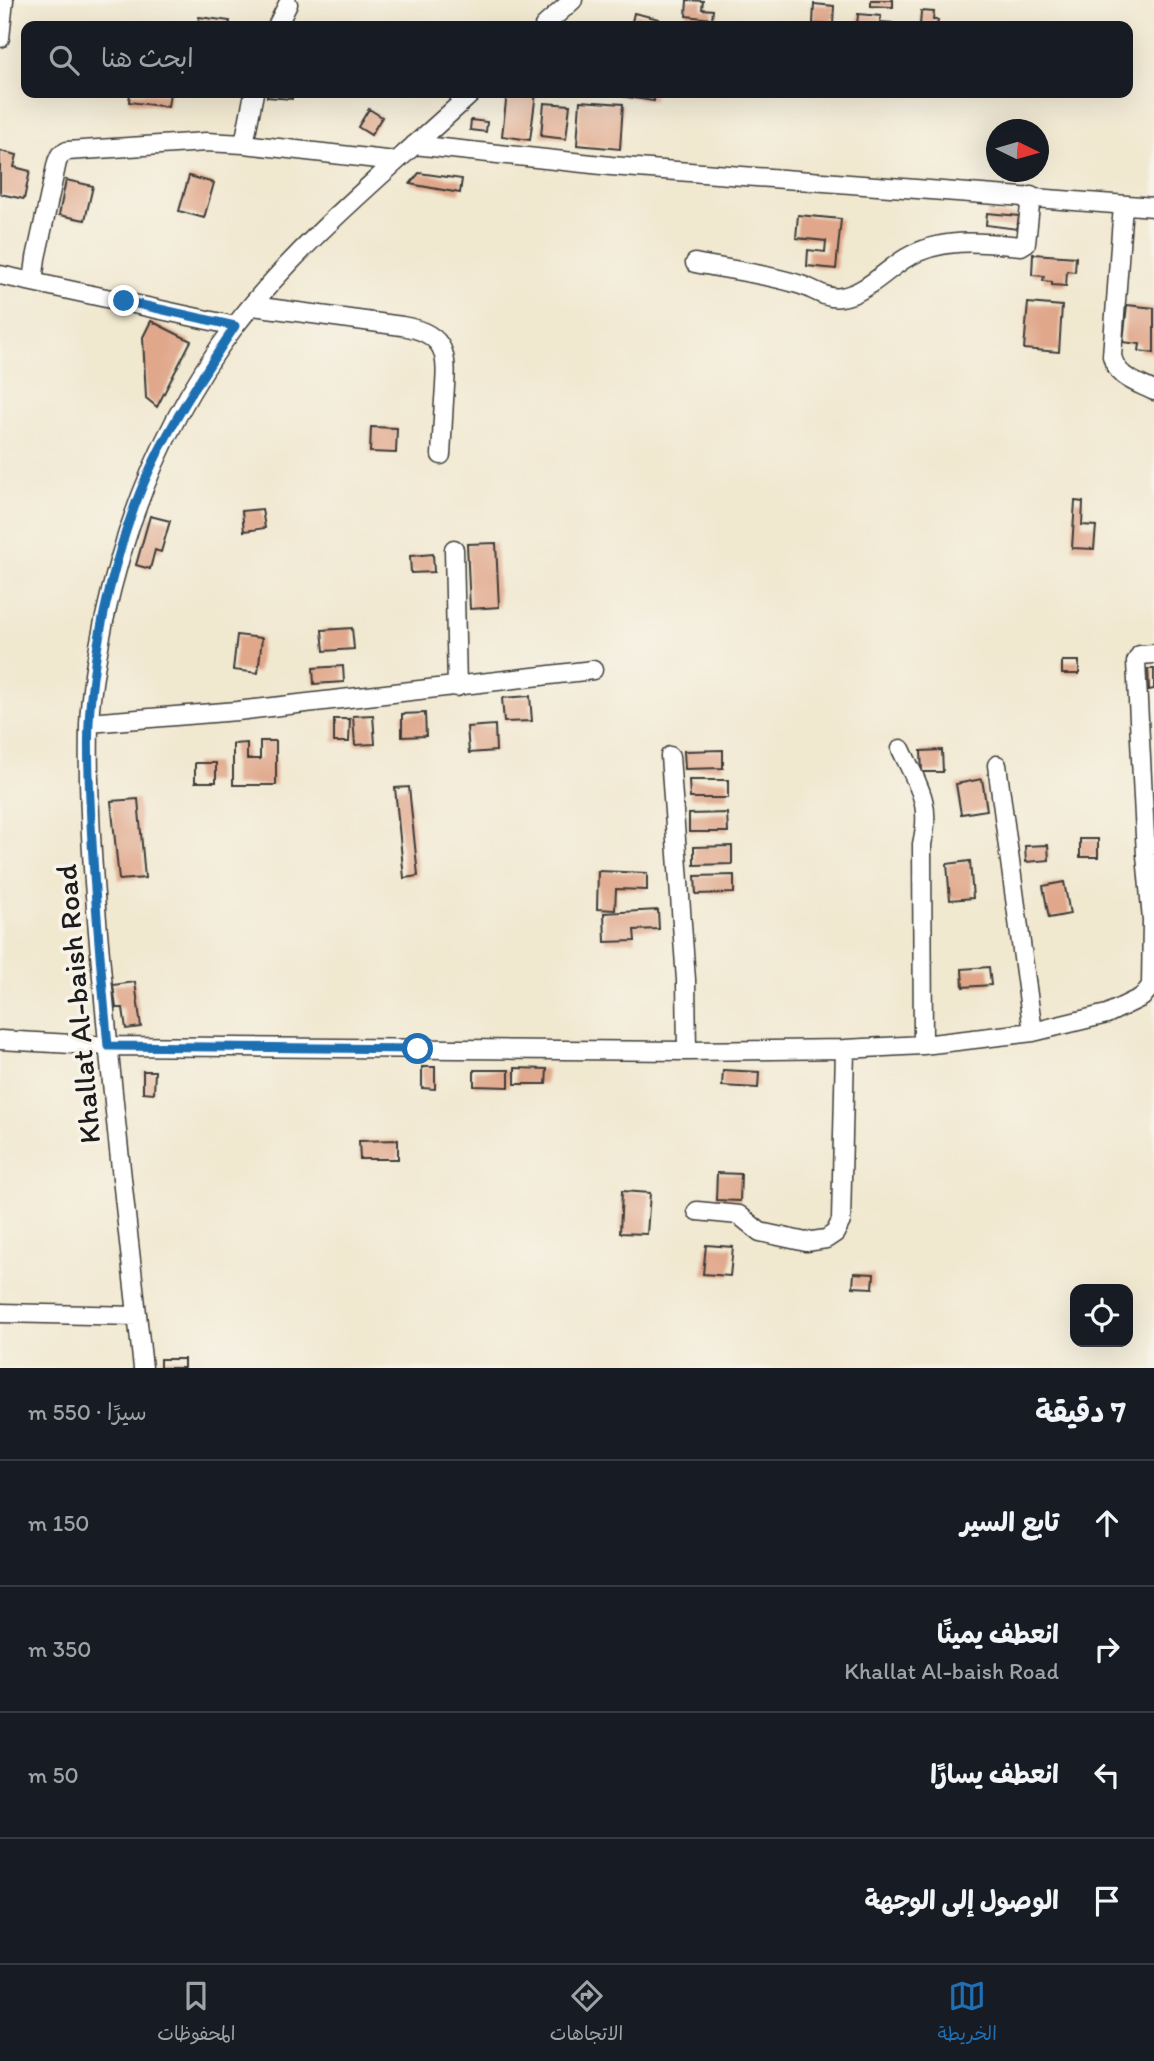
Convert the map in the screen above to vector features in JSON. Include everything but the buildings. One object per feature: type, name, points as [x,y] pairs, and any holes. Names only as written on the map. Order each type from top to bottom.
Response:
[{"type":"street","points":[[0,38],[4,0]]},
{"type":"street","points":[[550,21],[573,0]]},
{"type":"street","points":[[280,21],[288,4]]},
{"type":"street","points":[[244,144],[253,98]]},
{"type":"street","name":"Khallat Al-baish Road","points":[[143,1368],[108,1046],[94,875],[89,723],[98,649],[116,564],[151,467],[196,386],[235,326],[298,254],[466,98]]},
{"type":"street","points":[[33,282],[60,155],[67,150],[164,143],[244,144],[395,162]]},
{"type":"street","points":[[414,145],[611,166],[1154,207]]},
{"type":"street","points":[[695,263],[801,285],[830,297],[841,298],[861,289],[908,257],[939,245],[974,241],[1021,246],[1026,243],[1031,196]]},
{"type":"street","points":[[1123,205],[1112,356],[1114,366],[1120,373],[1154,391]]},
{"type":"street","points":[[0,275],[235,326]]},
{"type":"street","points":[[253,306],[412,327],[422,329],[432,336],[447,361],[440,455]]},
{"type":"street","points":[[454,549],[457,687]]},
{"type":"street","points":[[0,1040],[108,1046],[687,1051],[845,1049],[923,1045],[1033,1031],[1107,1014],[1142,997],[1149,990],[1152,980],[1153,920],[1148,781],[1136,662],[1140,655],[1154,654]]},
{"type":"street","points":[[89,723],[237,711],[593,670]]},
{"type":"street","points":[[901,749],[923,795],[927,810],[922,844],[923,1045]]},
{"type":"street","points":[[670,756],[686,980],[687,1051]]},
{"type":"street","points":[[997,765],[1033,1031]]},
{"type":"street","points":[[697,1211],[739,1216],[760,1232],[806,1242],[826,1240],[835,1233],[841,1221],[845,1049]]},
{"type":"street","points":[[0,1313],[137,1316]]},
{"type":"route","points":[[124,301],[235,326],[196,386],[151,467],[116,564],[98,649],[89,723],[89,779],[108,1046],[418,1049]]}]
